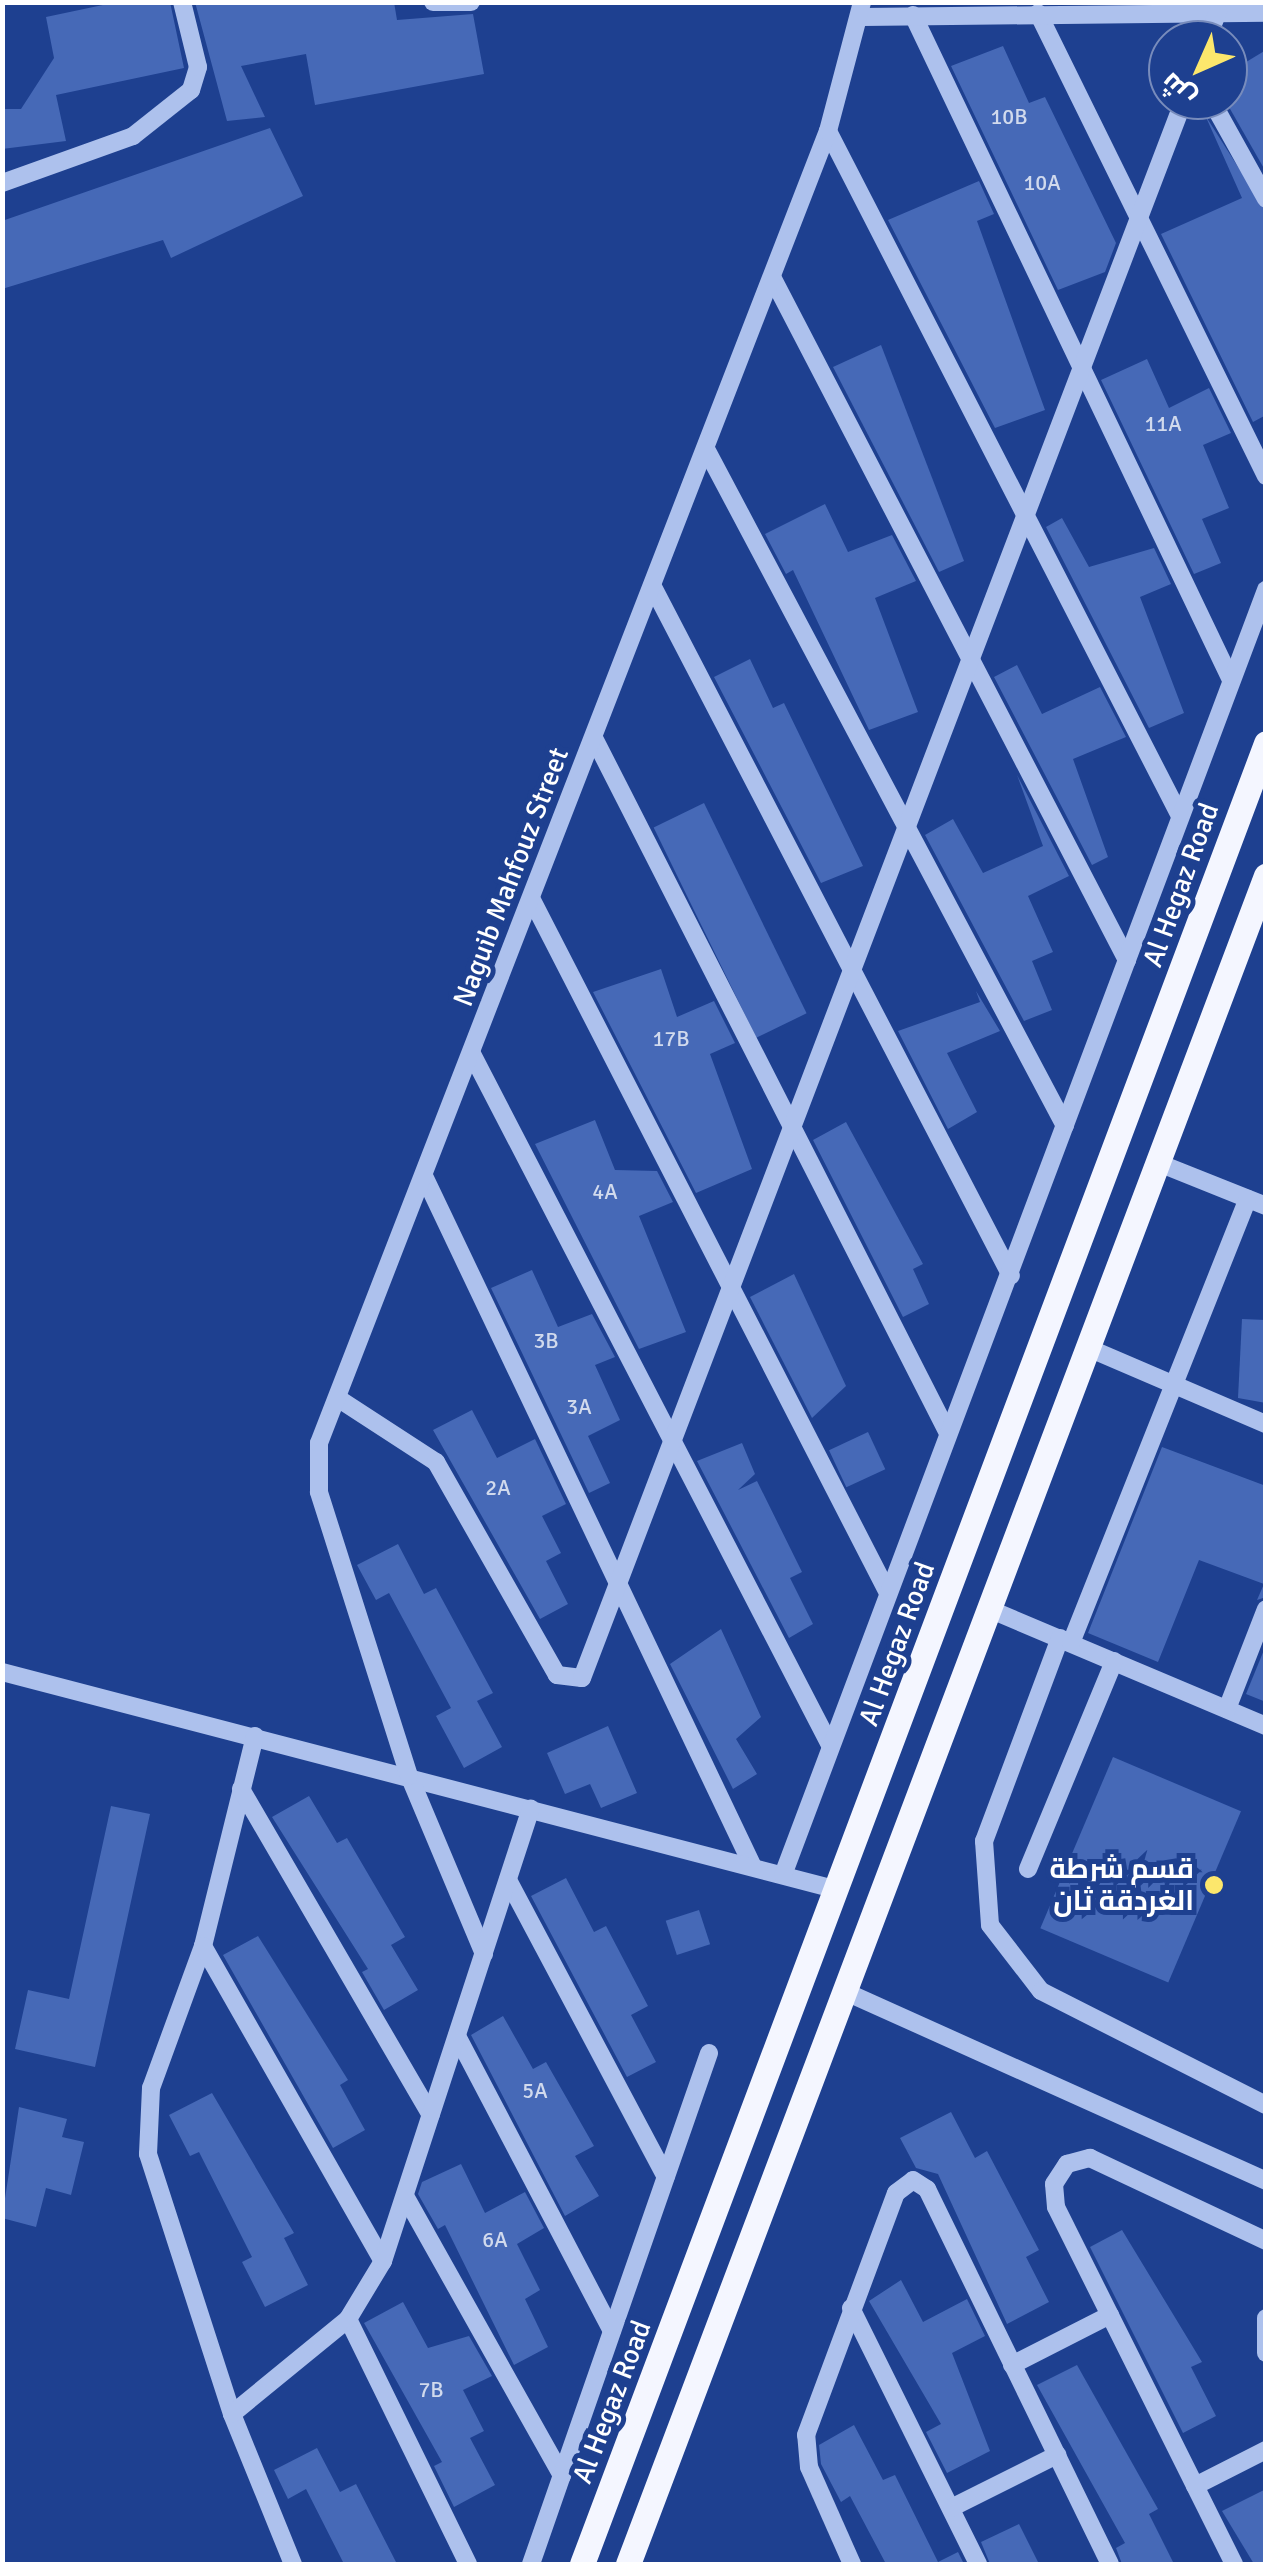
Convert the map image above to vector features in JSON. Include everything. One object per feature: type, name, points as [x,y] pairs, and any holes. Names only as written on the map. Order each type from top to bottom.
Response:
[{"type":"main road","name":"Al Hegaz Road","points":[[582,2564],[1266,744]]},
{"type":"main road","points":[[628,2564],[1266,876]]},
{"type":"street","points":[[2,182],[134,136],[191,90],[198,67],[182,2]]},
{"type":"street","points":[[433,2],[471,2]]},
{"type":"street","points":[[862,10],[914,15],[1266,13]]},
{"type":"street","name":"Naguib Mahfouz Street","points":[[484,1954],[409,1776],[319,1492],[319,1444],[340,1399],[828,131],[862,10]]},
{"type":"street","points":[[1215,20],[1218,11]]},
{"type":"street","points":[[1038,13],[1266,476]]},
{"type":"street","points":[[914,15],[1231,680]]},
{"type":"street","points":[[340,1399],[436,1462],[562,1678],[586,1674],[1176,120]]},
{"type":"street","points":[[1222,120],[1266,198]]},
{"type":"street","points":[[828,131],[1180,814]]},
{"type":"street","points":[[772,277],[1127,960]]},
{"type":"street","points":[[706,449],[1064,1126]]},
{"type":"street","points":[[652,587],[1011,1276]]},
{"type":"street","points":[[783,1875],[1266,590]]},
{"type":"street","points":[[594,738],[948,1433]]},
{"type":"street","points":[[532,900],[888,1593]]},
{"type":"street","points":[[472,1054],[830,1745]]},
{"type":"street","points":[[1156,1162],[1257,1203],[1174,1386],[984,1841],[990,1925],[1042,1992],[1266,2105]]},
{"type":"street","points":[[424,1178],[752,1867]]},
{"type":"street","points":[[1086,1347],[1266,1424]]},
{"type":"street","points":[[989,1609],[1266,1726]]},
{"type":"street","points":[[1227,1709],[1266,1610]]},
{"type":"street","points":[[1028,1869],[1114,1661]]},
{"type":"street","points":[[2,1672],[838,1890]]},
{"type":"street","points":[[254,1736],[203,1946],[151,2088],[148,2154],[232,2414],[293,2564]]},
{"type":"street","points":[[241,1789],[431,2115]]},
{"type":"street","points":[[232,2414],[348,2319],[383,2261],[532,1809]]},
{"type":"street","points":[[508,1880],[666,2177]]},
{"type":"street","points":[[203,1946],[383,2261]]},
{"type":"street","points":[[846,1992],[1266,2181]]},
{"type":"street","points":[[457,2036],[612,2331]]},
{"type":"street","points":[[531,2564],[709,2053]]},
{"type":"street","points":[[1234,2564],[1056,2207],[1054,2184],[1067,2164],[1101,2162],[1266,2241]]},
{"type":"street","points":[[852,2564],[806,2451],[851,2308],[898,2188],[918,2181],[1110,2564]]},
{"type":"street","points":[[405,2196],[562,2476]]},
{"type":"street","points":[[851,2308],[978,2564]]},
{"type":"street","points":[[1012,2365],[1110,2316]]},
{"type":"street","points":[[1266,2318],[1266,2353]]},
{"type":"street","points":[[348,2319],[468,2564]]},
{"type":"street","points":[[1195,2486],[1266,2450]]},
{"type":"street","points":[[950,2508],[1056,2456]]},
{"type":"building","points":[[117,2],[170,2],[184,68],[56,95],[66,141],[2,149],[2,109],[21,109],[54,58],[46,17]]},
{"type":"building","points":[[195,2],[394,2],[397,20],[473,14],[484,74],[315,105],[306,54],[241,66],[265,117],[227,121]]},
{"type":"building","points":[[1003,46],[1029,103],[1045,97],[1116,243],[1105,272],[1058,290],[951,66]]},
{"type":"building","points":[[1266,50],[1266,172],[1236,120],[1248,120],[1248,61]]},
{"type":"building","points":[[1207,120],[1266,211],[1266,415],[1253,422],[1161,234],[1242,198]]},
{"type":"building","points":[[270,128],[303,196],[171,258],[163,240],[2,289],[2,221]]},
{"type":"building","points":[[979,181],[994,214],[977,221],[1045,410],[995,428],[888,220]]},
{"type":"building","points":[[881,345],[964,561],[939,572],[833,367]]},
{"type":"building","points":[[1147,359],[1169,408],[1209,388],[1231,433],[1203,445],[1229,508],[1202,519],[1221,563],[1194,574],[1101,380]]},
{"type":"building","points":[[825,504],[848,552],[892,535],[916,581],[875,598],[918,712],[869,730],[793,570],[786,574],[765,534]]},
{"type":"building","points":[[1062,518],[1089,567],[1154,548],[1171,584],[1140,597],[1184,713],[1149,728],[1046,527]]},
{"type":"building","points":[[750,659],[773,708],[784,703],[863,866],[821,883],[714,677]]},
{"type":"building","points":[[1017,665],[1042,714],[1100,687],[1126,737],[1073,759],[1108,857],[1092,865],[994,677]]},
{"type":"building","points":[[1017,775],[1069,876],[1028,896],[1053,952],[1032,961],[1052,1010],[1024,1021],[925,835],[953,819],[983,873],[1043,846]]},
{"type":"building","points":[[704,803],[807,1013],[756,1038],[654,828]]},
{"type":"building","points":[[661,969],[677,1017],[714,1001],[735,1043],[710,1054],[752,1169],[696,1193],[593,992]]},
{"type":"building","points":[[976,991],[1000,1031],[947,1053],[977,1112],[948,1129],[898,1031],[980,1002]]},
{"type":"building","points":[[595,1120],[615,1170],[657,1171],[673,1202],[639,1216],[686,1332],[639,1349],[535,1144]]},
{"type":"building","points":[[846,1122],[923,1264],[913,1269],[929,1304],[903,1317],[813,1140]]},
{"type":"building","points":[[532,1270],[558,1327],[592,1314],[615,1357],[595,1365],[620,1420],[588,1436],[610,1483],[589,1493],[491,1288]]},
{"type":"building","points":[[794,1274],[846,1386],[812,1418],[750,1297]]},
{"type":"building","points":[[1242,1319],[1266,1320],[1266,1403],[1238,1398]]},
{"type":"building","points":[[472,1410],[497,1458],[535,1439],[566,1504],[542,1516],[561,1553],[546,1561],[568,1604],[540,1619],[433,1430]]},
{"type":"building","points":[[868,1432],[885,1469],[846,1487],[829,1450]]},
{"type":"building","points":[[742,1443],[755,1474],[738,1490],[757,1481],[802,1572],[790,1578],[813,1624],[789,1638],[697,1461]]},
{"type":"building","points":[[1162,1447],[1266,1486],[1266,1597],[1257,1600],[1264,1584],[1199,1560],[1158,1662],[1088,1633]]},
{"type":"building","points":[[398,1544],[424,1594],[436,1588],[493,1693],[477,1701],[502,1747],[464,1768],[436,1716],[451,1708],[389,1593],[376,1600],[357,1565]]},
{"type":"building","points":[[721,1629],[761,1717],[736,1739],[757,1774],[733,1789],[670,1664]]},
{"type":"building","points":[[1266,1645],[1266,1702],[1246,1694]]},
{"type":"building","points":[[608,1726],[637,1793],[601,1808],[590,1784],[565,1794],[547,1753]]},
{"type":"building","points":[[1113,1757],[1241,1811],[1168,1983],[1040,1928]]},
{"type":"building","points":[[309,1796],[337,1843],[347,1838],[405,1937],[391,1945],[418,1990],[384,2010],[362,1972],[368,1969],[272,1817]]},
{"type":"building","points":[[111,1806],[150,1814],[95,2067],[15,2049],[28,1990],[69,1999]]},
{"type":"building","points":[[566,1878],[594,1932],[606,1926],[648,2006],[631,2015],[656,2062],[627,2077],[531,1896]]},
{"type":"building","points":[[699,1910],[710,1944],[677,1955],[666,1921]]},
{"type":"building","points":[[258,1936],[348,2080],[340,2085],[365,2130],[333,2148],[223,1955]]},
{"type":"building","points":[[503,2016],[533,2069],[546,2062],[594,2146],[575,2156],[599,2196],[565,2216],[471,2035]]},
{"type":"building","points":[[212,2093],[294,2233],[284,2238],[308,2285],[265,2307],[242,2262],[252,2257],[199,2152],[190,2156],[169,2115]]},
{"type":"building","points":[[19,2107],[67,2119],[62,2137],[84,2142],[71,2195],[46,2188],[36,2227],[2,2218]]},
{"type":"building","points":[[951,2112],[975,2158],[987,2151],[1039,2250],[1026,2257],[1049,2302],[1007,2324],[938,2174],[916,2168],[900,2138]]},
{"type":"building","points":[[461,2164],[485,2213],[525,2192],[544,2228],[517,2244],[540,2290],[525,2299],[548,2347],[514,2365],[445,2225],[438,2229],[418,2194],[422,2182]]},
{"type":"building","points":[[1122,2230],[1202,2362],[1191,2367],[1216,2416],[1183,2433],[1090,2247]]},
{"type":"building","points":[[901,2280],[923,2322],[967,2299],[985,2336],[952,2353],[990,2451],[947,2473],[926,2432],[941,2424],[869,2301]]},
{"type":"building","points":[[403,2302],[428,2348],[469,2336],[492,2376],[463,2390],[484,2431],[470,2438],[495,2485],[454,2507],[434,2466],[442,2462],[364,2323]]},
{"type":"building","points":[[1077,2365],[1158,2509],[1149,2514],[1174,2564],[1122,2564],[1116,2548],[1125,2543],[1037,2385]]},
{"type":"building","points":[[854,2425],[883,2480],[895,2475],[938,2562],[958,2552],[964,2564],[886,2564],[850,2496],[841,2502],[821,2464],[819,2445]]},
{"type":"building","points":[[317,2448],[340,2492],[356,2484],[397,2564],[344,2564],[306,2489],[288,2499],[274,2470]]},
{"type":"building","points":[[1266,2489],[1266,2564],[1254,2564],[1222,2511]]},
{"type":"building","points":[[1019,2524],[1039,2564],[990,2564],[981,2542]]},
{"type":"place","name":"قسم شرطة الغردقة ثان","points":[[1214,1885]]}]
